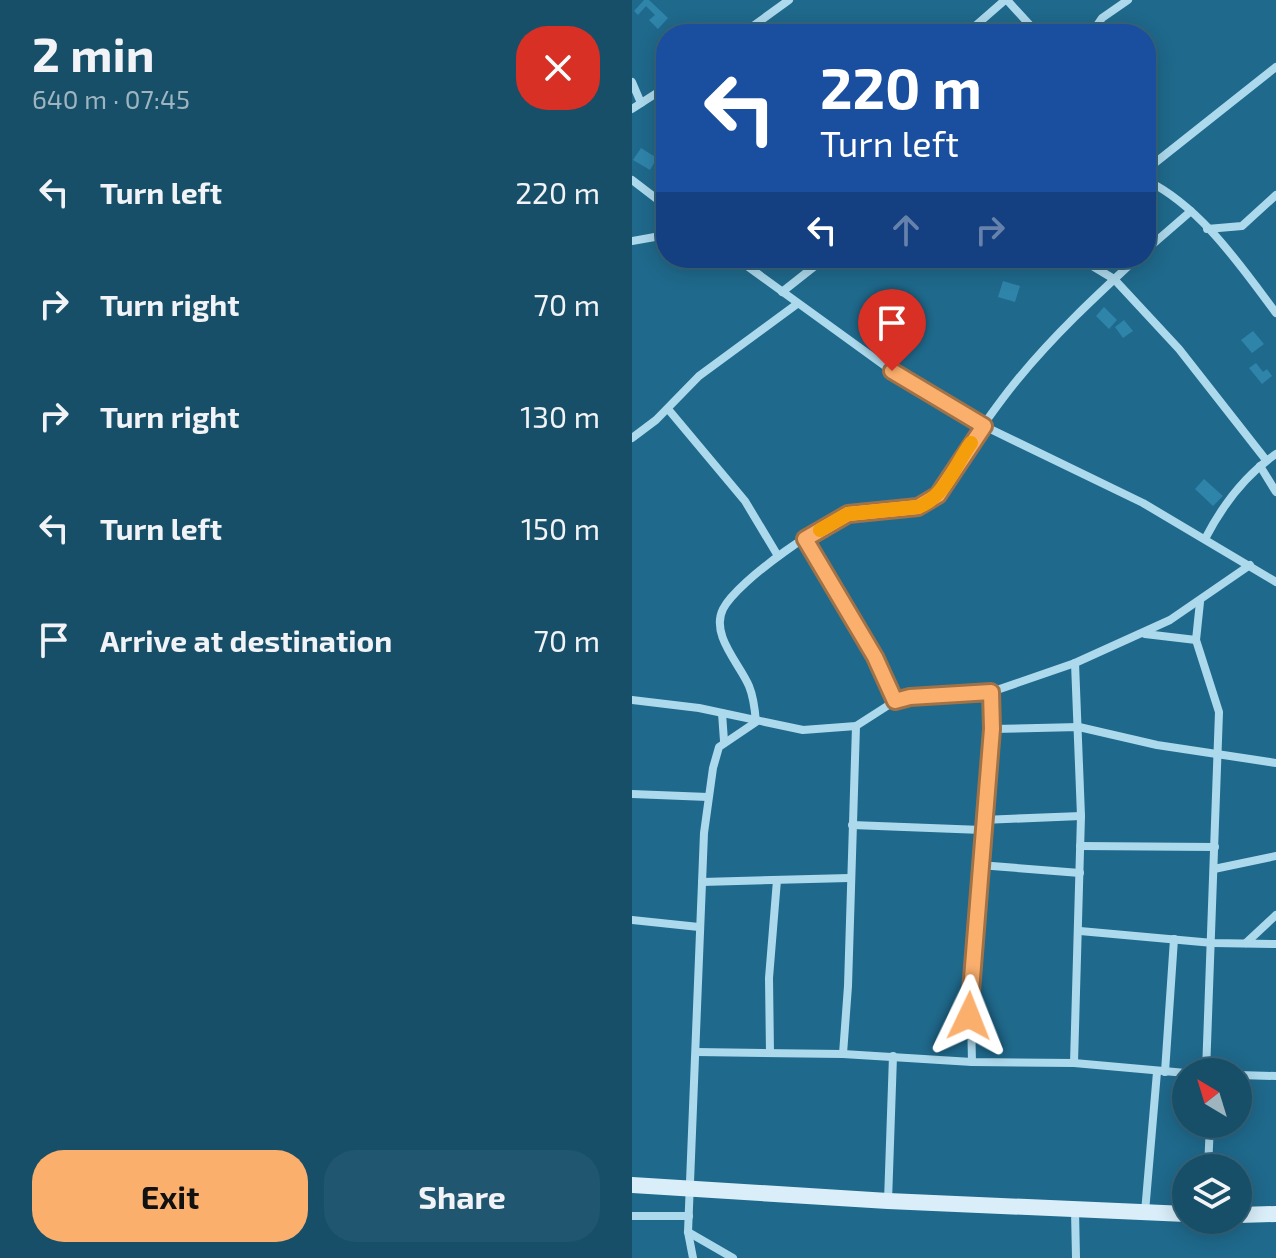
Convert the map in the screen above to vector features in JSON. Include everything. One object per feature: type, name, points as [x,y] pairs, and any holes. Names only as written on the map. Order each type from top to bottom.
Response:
[{"type":"street","points":[[756,24],[789,0]]},
{"type":"street","points":[[978,24],[1006,0],[1029,24]]},
{"type":"street","points":[[1098,24],[1128,0]]},
{"type":"street","points":[[1156,162],[1276,67]]},
{"type":"street","points":[[632,82],[641,103]]},
{"type":"street","points":[[632,109],[656,93]]},
{"type":"street","points":[[632,180],[656,198]]},
{"type":"street","points":[[1156,187],[1191,211],[1276,313]]},
{"type":"street","points":[[1207,229],[1242,226],[1276,195]]},
{"type":"street","points":[[1156,241],[1191,211]]},
{"type":"street","points":[[632,241],[656,237]]},
{"type":"street","points":[[750,268],[892,371],[984,426],[1143,503],[1276,582]]},
{"type":"street","points":[[782,292],[812,268]]},
{"type":"street","points":[[1096,268],[1114,279],[1179,349],[1263,463],[1276,492]]},
{"type":"street","points":[[756,722],[750,688],[721,630],[722,611],[733,596],[778,556],[848,514],[918,507],[929,503],[938,495],[1017,380],[1059,331],[1126,268]]},
{"type":"street","points":[[632,438],[668,409],[685,388],[797,304]]},
{"type":"street","points":[[668,409],[745,501],[778,556]]},
{"type":"street","points":[[1205,539],[1218,513],[1263,463],[1276,454]]},
{"type":"street","points":[[805,539],[875,657],[895,701]]},
{"type":"street","points":[[632,700],[815,730],[856,726],[895,701],[910,697],[991,692],[1075,663],[1144,634],[1200,602],[1250,565]]},
{"type":"street","points":[[1200,602],[1196,640],[1219,712],[1207,1058]]},
{"type":"street","points":[[1144,634],[1196,640]]},
{"type":"street","points":[[1074,1063],[1081,816],[1075,663]]},
{"type":"street","points":[[972,1062],[970,970],[992,729],[991,692]]},
{"type":"street","points":[[722,713],[724,741]]},
{"type":"street","points":[[693,1258],[688,1232],[699,927],[708,797],[715,754],[724,741],[756,722]]},
{"type":"street","points":[[843,1054],[856,726]]},
{"type":"street","points":[[992,729],[1079,727],[1276,763]]},
{"type":"street","points":[[632,794],[708,797]]},
{"type":"street","points":[[852,825],[982,825],[1081,816]]},
{"type":"street","points":[[1080,846],[1215,847]]},
{"type":"street","points":[[1214,869],[1276,856]]},
{"type":"street","points":[[979,865],[1080,873]]},
{"type":"street","points":[[702,882],[849,878]]},
{"type":"street","points":[[770,1053],[769,978],[777,880]]},
{"type":"street","points":[[1246,943],[1276,915]]},
{"type":"street","points":[[632,920],[699,927]]},
{"type":"street","points":[[1080,931],[1213,943],[1276,944]]},
{"type":"street","points":[[1145,1212],[1174,939]]},
{"type":"street","points":[[696,1052],[1074,1063],[1172,1072]]},
{"type":"street","points":[[888,1201],[893,1056]]},
{"type":"street","points":[[1252,1075],[1276,1076]]},
{"type":"street","points":[[632,1185],[691,1186],[888,1201],[1172,1213]]},
{"type":"street","points":[[1075,1210],[1076,1258]]},
{"type":"street","points":[[1252,1215],[1276,1214]]},
{"type":"street","points":[[632,1216],[689,1216]]},
{"type":"street","points":[[688,1232],[733,1258]]},
{"type":"building","points":[[644,0],[649,0],[668,18],[656,27],[649,20],[655,15],[646,6],[638,15],[634,11]]},
{"type":"building","points":[[641,148],[656,157],[650,170],[633,160]]},
{"type":"building","points":[[1003,281],[1020,286],[1015,302],[998,297]]},
{"type":"building","points":[[1104,307],[1117,320],[1109,329],[1096,316]]},
{"type":"building","points":[[1124,320],[1133,331],[1123,338],[1115,327]]},
{"type":"building","points":[[1253,331],[1264,344],[1252,353],[1241,340]]},
{"type":"building","points":[[903,334],[917,344],[910,353],[896,343]]},
{"type":"building","points":[[1256,363],[1263,372],[1267,369],[1272,376],[1262,384],[1249,368]]},
{"type":"building","points":[[1204,479],[1223,496],[1213,506],[1195,489]]},
{"type":"slow traffic","points":[[820,530],[848,514],[918,507],[929,503],[938,495],[971,443]]},
{"type":"route","points":[[892,371],[984,426],[938,495],[929,503],[918,507],[848,514],[805,539],[875,657],[895,701],[910,697],[991,692],[992,729],[970,970],[969,1016]]}]
